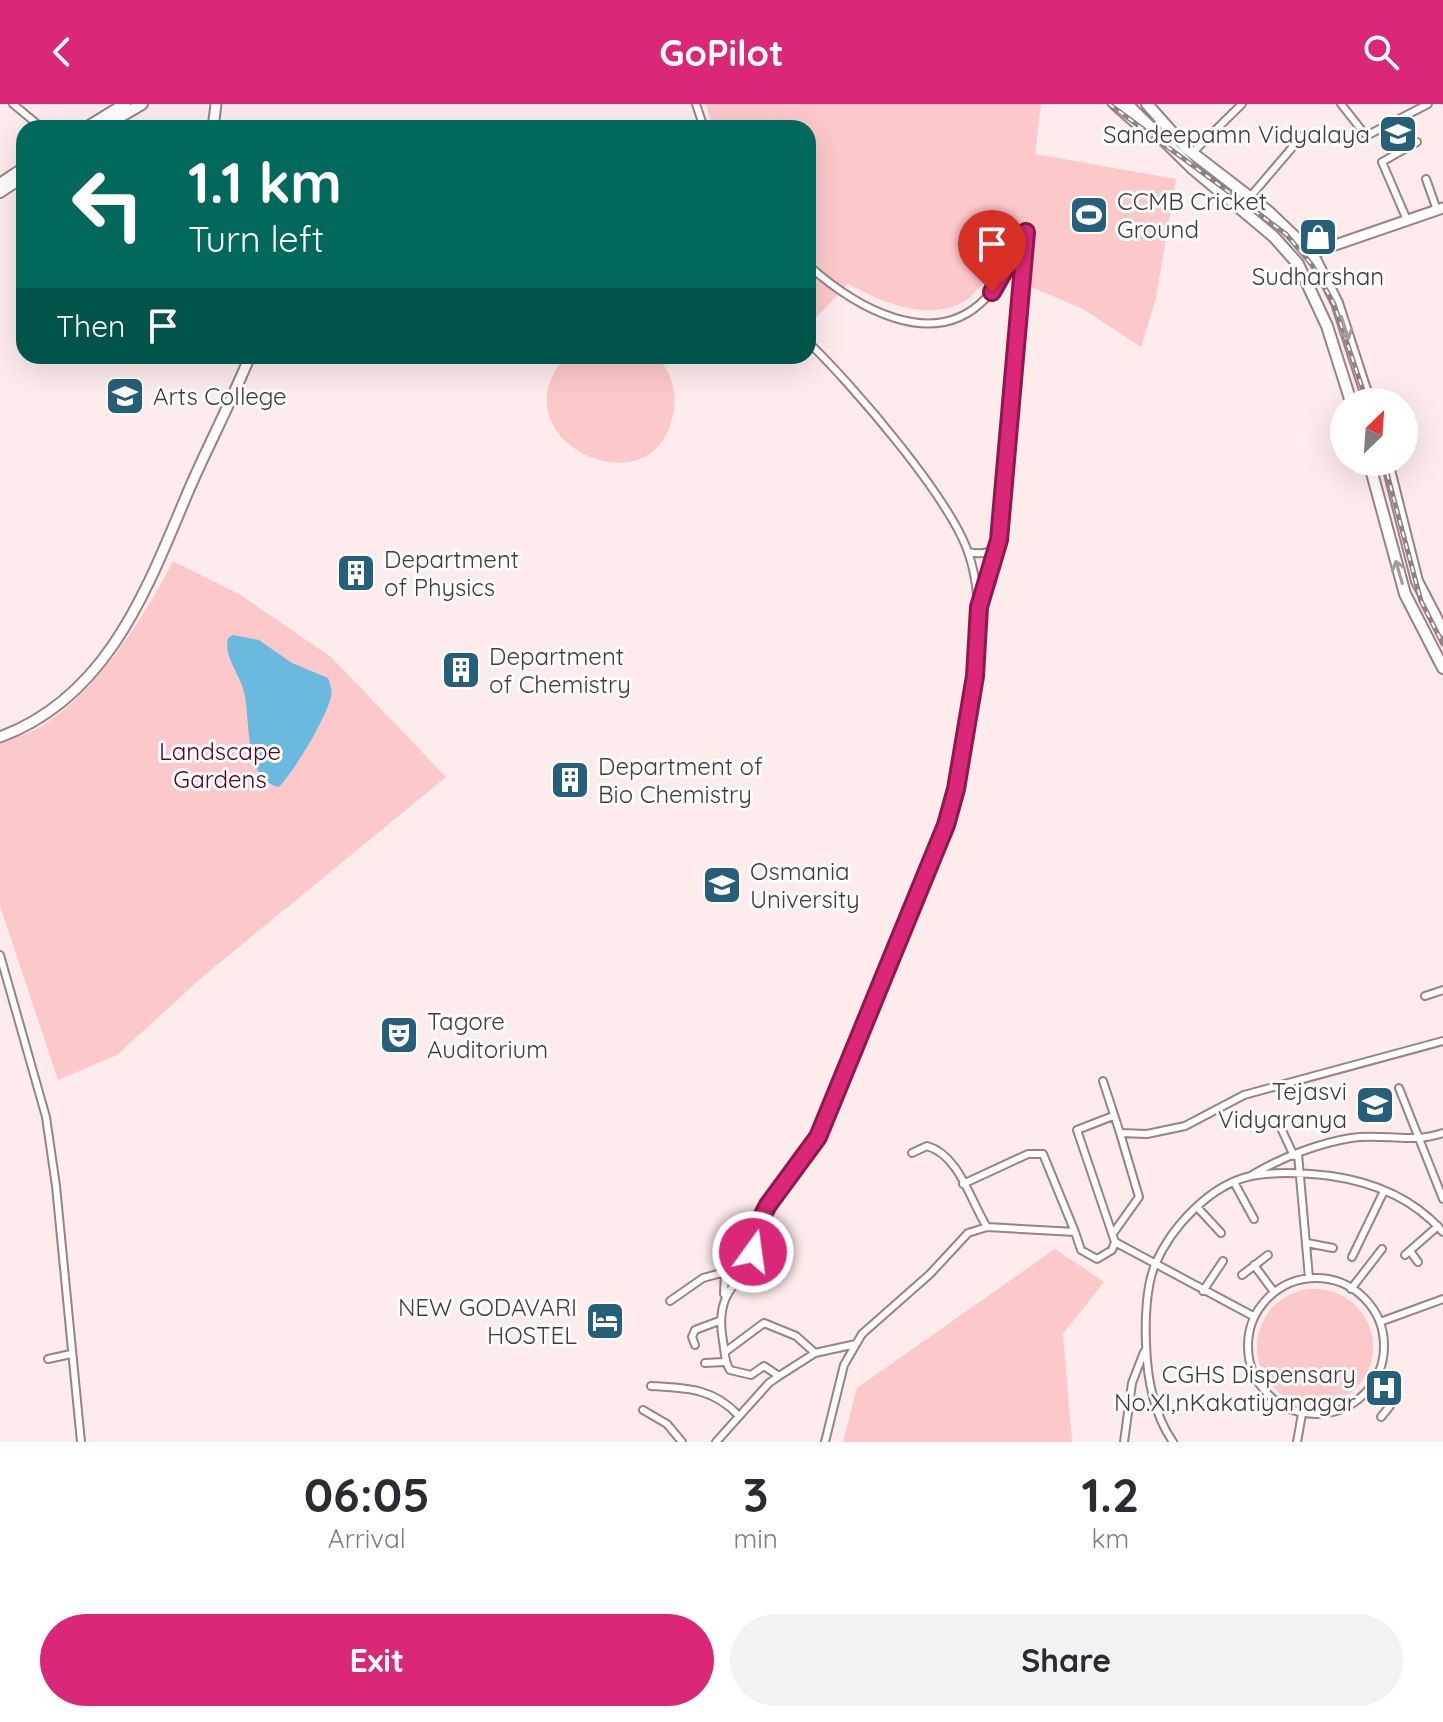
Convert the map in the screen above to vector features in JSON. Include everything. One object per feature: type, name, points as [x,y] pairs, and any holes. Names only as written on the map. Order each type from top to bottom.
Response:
[{"type":"main road","points":[[99,120],[125,104]]},
{"type":"main road","points":[[115,120],[142,104]]},
{"type":"main road","points":[[1115,104],[1250,197],[1312,253],[1333,292],[1365,388]]},
{"type":"main road","points":[[1127,104],[1186,152],[1298,264],[1320,310],[1347,388]]},
{"type":"main road","points":[[1136,104],[1163,134]]},
{"type":"main road","points":[[1147,104],[1186,152]]},
{"type":"main road","points":[[1312,253],[1440,209]]},
{"type":"main road","points":[[1339,361],[1355,357]]},
{"type":"main road","points":[[0,737],[60,701],[81,683],[126,628],[246,364]]},
{"type":"main road","points":[[1373,476],[1410,604],[1443,668]]},
{"type":"main road","points":[[1391,476],[1417,581],[1443,631]]},
{"type":"main road","points":[[1410,604],[1426,598]]},
{"type":"street","points":[[13,104],[32,120]]},
{"type":"street","points":[[1186,152],[1242,104]]},
{"type":"street","points":[[1341,104],[1364,133],[1370,134],[1428,104]]},
{"type":"street","points":[[1250,197],[1302,136]]},
{"type":"street","points":[[1407,220],[1382,162],[1417,142]]},
{"type":"street","points":[[1426,179],[1440,209]]},
{"type":"street","points":[[779,1376],[764,1366],[751,1375],[741,1375],[730,1370],[724,1362],[719,1321],[726,1270],[751,1237],[768,1205],[818,1137],[946,825],[956,789],[975,676],[979,607],[996,547],[1026,232],[992,292],[959,320],[947,323],[923,323],[878,313],[842,293],[816,272]]},
{"type":"street","points":[[816,350],[914,466],[968,552],[979,607]]},
{"type":"street","points":[[968,552],[980,554],[996,547]]},
{"type":"street","points":[[0,955],[46,1117],[56,1186],[81,1442]]},
{"type":"street","points":[[1425,996],[1443,990]]},
{"type":"street","points":[[1120,1133],[1147,1134],[1185,1126],[1244,1095],[1443,1041]]},
{"type":"street","points":[[1103,1081],[1139,1197],[1114,1232]]},
{"type":"street","points":[[1399,1088],[1443,1199]]},
{"type":"street","points":[[963,1184],[1028,1154],[1043,1154],[1081,1250],[1097,1259],[1112,1250],[1114,1232],[1077,1130],[1113,1116]]},
{"type":"street","points":[[1280,1126],[1296,1155],[1301,1172],[1309,1278]]},
{"type":"street","points":[[1173,1442],[1164,1429],[1147,1380],[1146,1349],[1154,1266],[1185,1218],[1235,1184],[1296,1155],[1352,1138],[1420,1140],[1443,1133]]},
{"type":"street","points":[[912,1153],[927,1146],[940,1150],[951,1159],[987,1227]]},
{"type":"street","points":[[1249,1177],[1301,1172],[1355,1179],[1406,1199],[1440,1229],[1408,1253],[1418,1262]]},
{"type":"street","points":[[1235,1184],[1254,1219]]},
{"type":"street","points":[[1352,1257],[1384,1191]]},
{"type":"street","points":[[724,1294],[770,1239],[768,1205]]},
{"type":"street","points":[[1197,1207],[1221,1233]]},
{"type":"street","points":[[825,1442],[844,1365],[856,1344],[871,1325],[930,1274],[968,1233],[987,1227],[1075,1232]]},
{"type":"street","points":[[751,1237],[751,1265]]},
{"type":"street","points":[[1115,1242],[1154,1266],[1253,1316]]},
{"type":"street","points":[[1307,1243],[1333,1248]]},
{"type":"street","points":[[1351,1289],[1382,1249]]},
{"type":"street","points":[[1242,1275],[1268,1255]]},
{"type":"street","points":[[1203,1291],[1223,1261]]},
{"type":"street","points":[[1254,1265],[1274,1292]]},
{"type":"street","points":[[670,1301],[703,1278],[726,1270],[741,1277]]},
{"type":"street","points":[[1309,1278],[1340,1282],[1365,1299],[1380,1322],[1383,1362],[1370,1391],[1337,1412],[1302,1414],[1272,1399],[1251,1370],[1247,1348],[1253,1316],[1274,1292],[1309,1278]]},
{"type":"street","points":[[1380,1322],[1443,1299]]},
{"type":"street","points":[[695,1345],[692,1337],[695,1330],[719,1321]]},
{"type":"street","points":[[725,1352],[764,1323],[796,1336],[815,1353]]},
{"type":"street","points":[[716,1442],[738,1415],[779,1376],[815,1353],[856,1344]]},
{"type":"street","points":[[1124,1442],[1132,1383],[1146,1349]]},
{"type":"street","points":[[48,1359],[71,1354]]},
{"type":"street","points":[[705,1363],[724,1362]]},
{"type":"street","points":[[651,1386],[693,1388],[714,1394],[738,1415]]},
{"type":"street","points":[[1370,1391],[1390,1406],[1381,1417]]},
{"type":"street","points":[[643,1410],[667,1424],[682,1442]]},
{"type":"street","points":[[1297,1442],[1302,1414]]},
{"type":"street","points":[[724,1442],[726,1428]]},
{"type":"green space","points":[[706,104],[1041,104],[1035,154],[1176,179],[1156,298],[1141,347],[1083,309],[994,271],[963,302],[934,310],[890,303],[848,284],[816,318],[816,120],[711,120]]},
{"type":"green space","points":[[561,364],[663,364],[674,394],[672,419],[658,447],[635,460],[609,462],[583,454],[561,437],[549,414],[549,386]]},
{"type":"green space","name":"Landscape Gardens","points":[[173,561],[239,594],[331,657],[446,777],[201,978],[117,1055],[58,1080],[0,906],[0,742],[40,727],[80,695],[133,630]]},
{"type":"green space","points":[[1055,1249],[1104,1282],[1063,1334],[1072,1442],[843,1442],[857,1388]]},
{"type":"green space","points":[[1315,1289],[1337,1294],[1356,1306],[1368,1325],[1373,1347],[1368,1369],[1356,1388],[1337,1400],[1315,1405],[1293,1400],[1274,1388],[1262,1369],[1257,1347],[1262,1325],[1274,1306],[1293,1294]]},
{"type":"water","points":[[233,635],[259,640],[292,663],[328,678],[332,692],[323,718],[301,757],[279,787],[267,782],[254,761],[244,692],[228,652],[228,638]]},
{"type":"railway","points":[[1109,104],[1286,234],[1312,265],[1334,304],[1362,388]]},
{"type":"railway","points":[[1388,476],[1421,601],[1443,644]]},
{"type":"place","name":"Sandeepamn Vidyalaya","points":[[1398,134]]},
{"type":"place","name":"CCMB Cricket Ground","points":[[1089,215]]},
{"type":"place","name":"Sudharshan","points":[[1318,237]]},
{"type":"place","name":"Arts College","points":[[125,396]]},
{"type":"place","name":"Department of Physics","points":[[356,573]]},
{"type":"place","name":"Department of Chemistry","points":[[461,670]]},
{"type":"place","name":"Department of Bio Chemistry","points":[[570,780]]},
{"type":"place","name":"Osmania University","points":[[722,885]]},
{"type":"place","name":"Tagore Auditorium","points":[[399,1035]]},
{"type":"place","name":"Tejasvi Vidyaranya","points":[[1375,1105]]},
{"type":"place","name":"NEW GODAVARI HOSTEL","points":[[605,1321]]},
{"type":"place","name":"CGHS Dispensary No.XI,nKakatiyanagar","points":[[1384,1388]]},
{"type":"route","points":[[753,1252],[751,1237],[768,1205],[818,1137],[946,825],[956,789],[975,676],[980,632],[979,607],[999,540],[1026,232],[992,292]]}]
